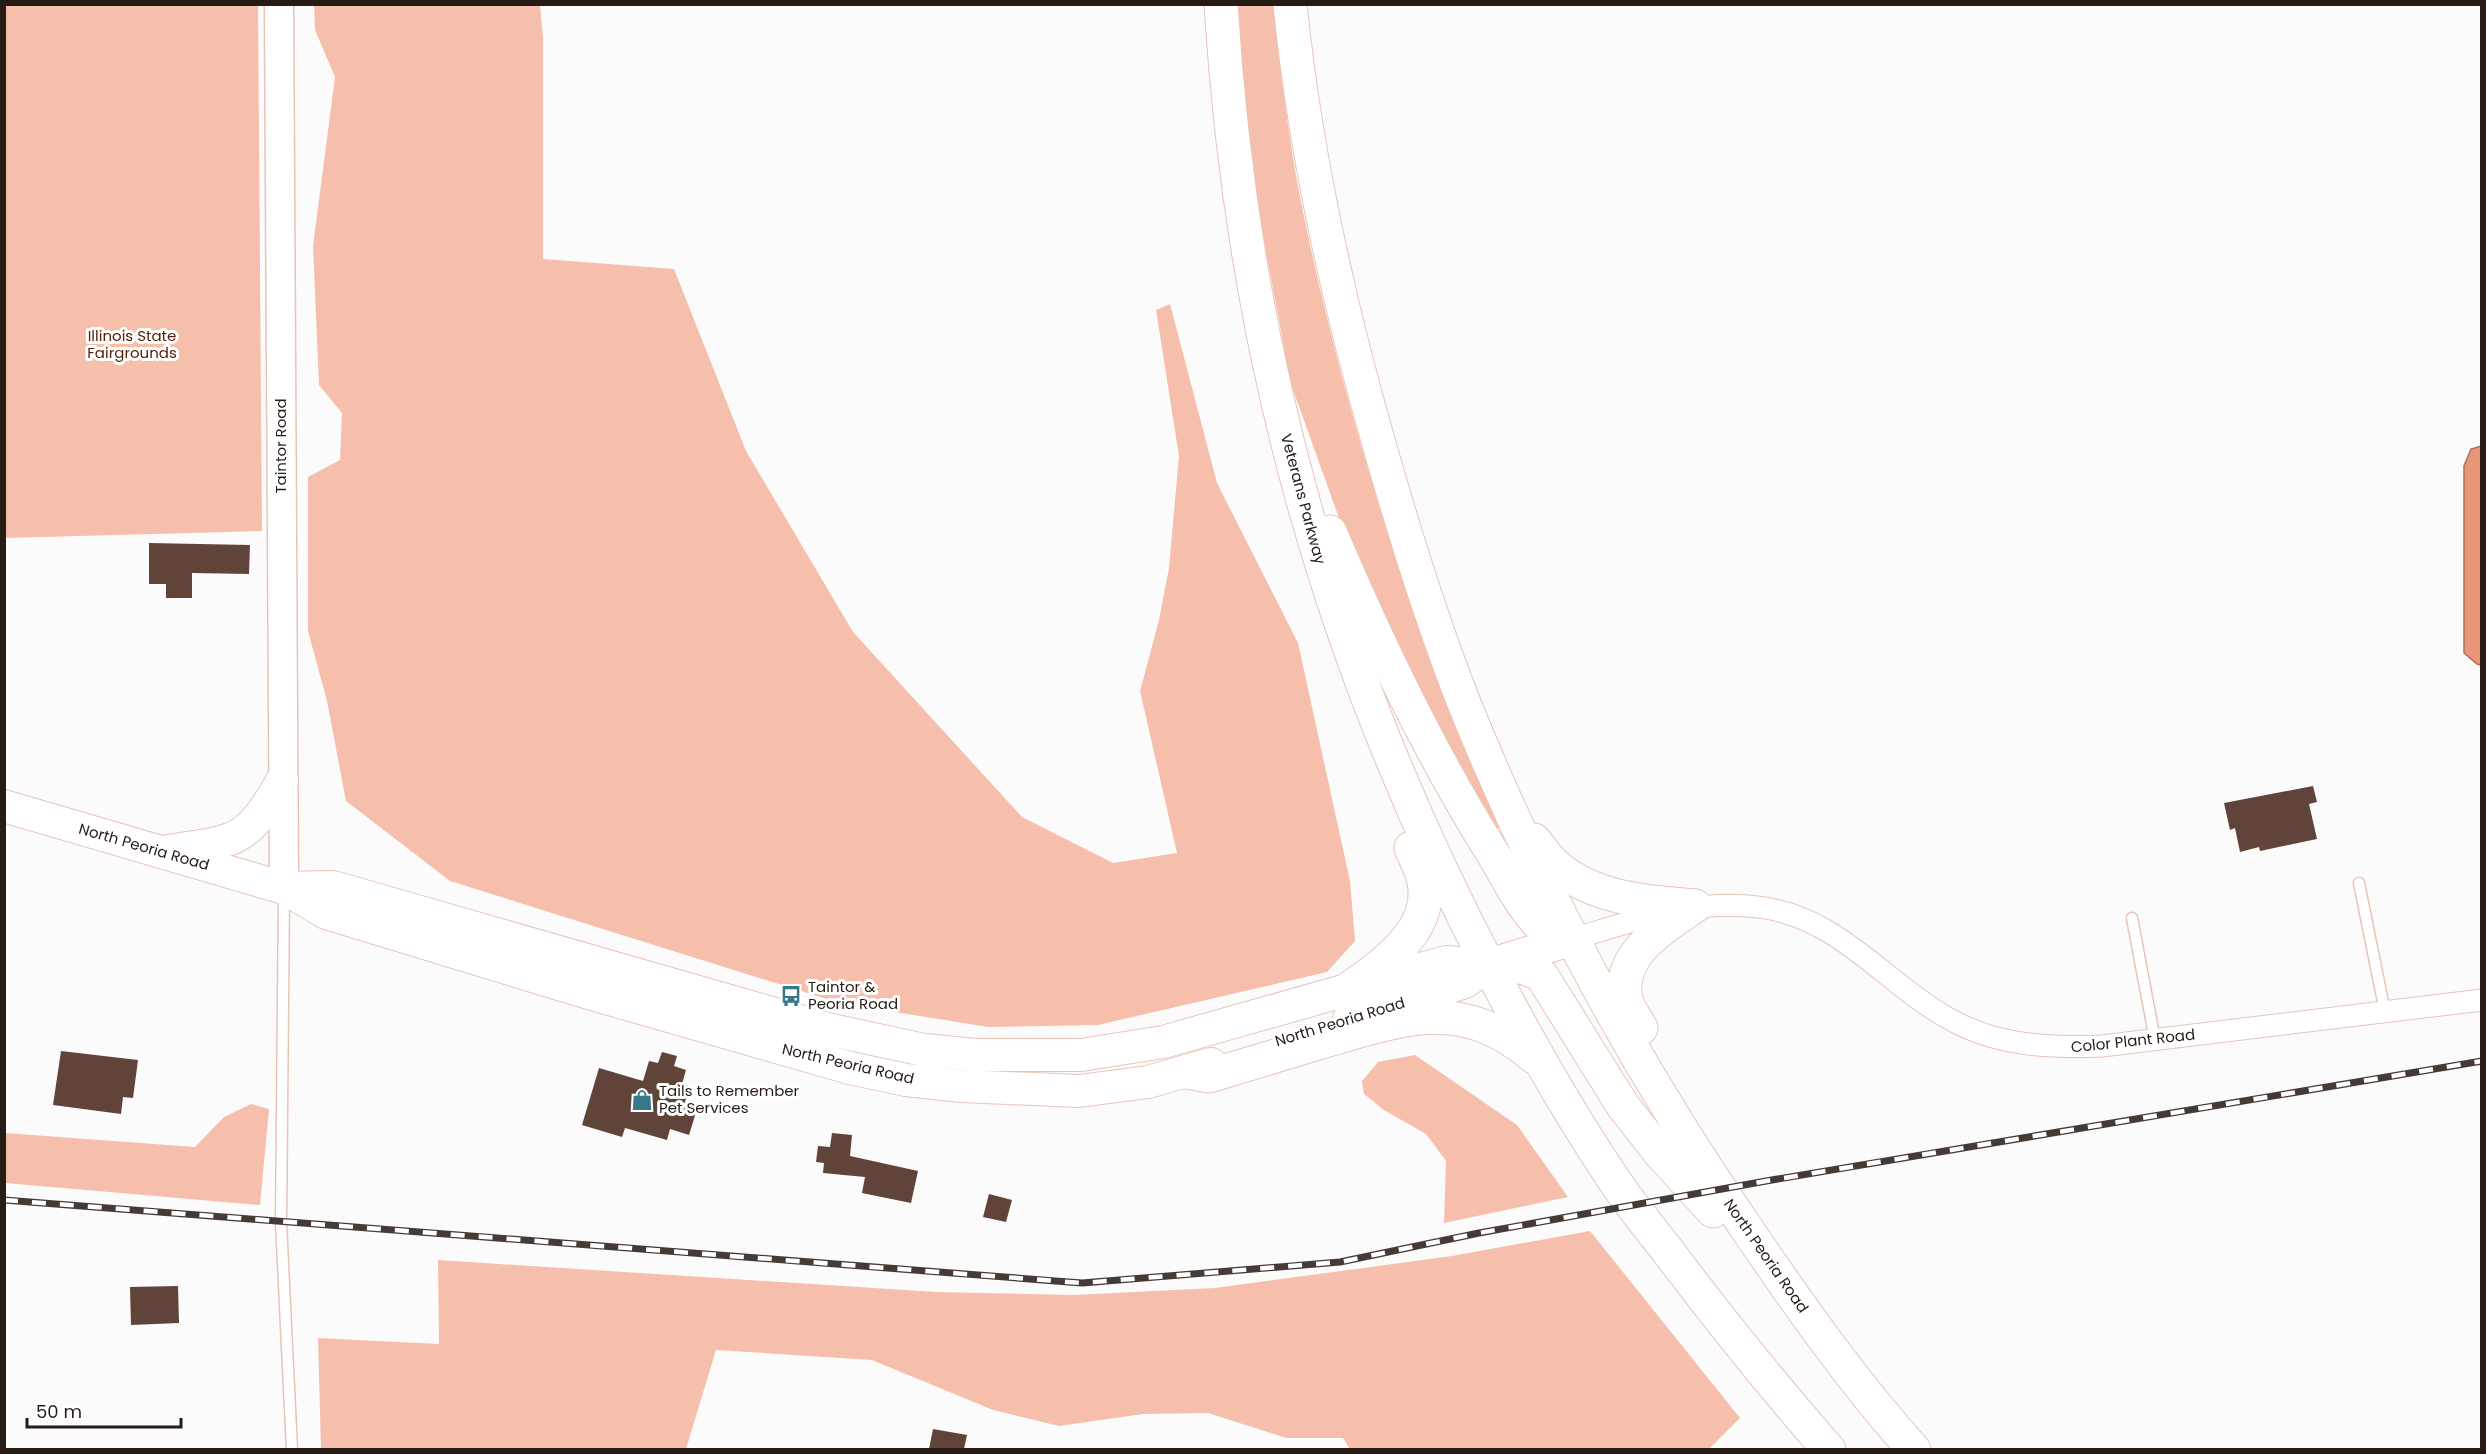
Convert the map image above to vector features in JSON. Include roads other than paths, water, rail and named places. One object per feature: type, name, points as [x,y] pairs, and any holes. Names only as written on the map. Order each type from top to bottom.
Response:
[{"type":"highway","name":"Veterans Parkway","points":[[1221,4],[1238,193],[1248,260],[1287,444],[1324,574],[1356,671],[1397,775],[1433,857],[1489,965]]},
{"type":"highway","points":[[1290,4],[1315,172],[1351,347],[1420,581],[1464,703],[1510,813],[1573,939]]},
{"type":"highway","points":[[1287,444],[1323,515],[1370,624],[1449,781],[1532,917],[1546,931],[1573,939]]},
{"type":"highway","points":[[1324,574],[1337,667],[1382,783],[1424,880],[1423,904],[1416,925],[1404,944],[1386,962],[1347,990]]},
{"type":"highway","points":[[1510,813],[1555,865],[1592,886],[1638,901],[1695,906]]},
{"type":"highway","points":[[1678,1127],[1679,1097],[1626,1001],[1625,988],[1628,971],[1646,942],[1695,906]]},
{"type":"highway","name":"North Peoria Road","points":[[1573,939],[1678,1127],[1797,1303],[1914,1449]]},
{"type":"highway","points":[[1797,1303],[1660,1153],[1623,1106],[1542,976],[1531,969],[1514,964],[1489,965],[1542,1064],[1615,1181],[1706,1302],[1829,1449]]},
{"type":"highway","points":[[1186,1072],[1209,1076],[1384,1024],[1420,1016],[1457,1018],[1491,1028],[1514,1040],[1542,1064]]},
{"type":"main road","name":"Taintor Road","points":[[279,4],[284,888]]},
{"type":"main road","points":[[161,852],[229,840],[241,835],[262,816],[282,781]]},
{"type":"main road","name":"North Peoria Road","points":[[4,806],[284,888],[326,913],[592,994],[850,1068],[906,1080],[962,1086],[1079,1091],[1148,1082],[1186,1072],[1290,1036],[1465,982],[1489,965],[1573,939]]},
{"type":"main road","name":"North Peoria Road","points":[[284,888],[333,886],[826,1029],[924,1050],[976,1055],[1082,1055],[1163,1042],[1446,962],[1489,965]]},
{"type":"street","name":"Color Plant Road","points":[[1573,939],[1695,906],[1744,905],[1768,908],[1813,923],[1845,940],[1940,1013],[1967,1027],[2008,1041],[2059,1048],[2155,1040],[2481,1000]]},
{"type":"lane","points":[[2359,883],[2385,1012]]},
{"type":"lane","points":[[284,888],[281,1222],[292,1449]]},
{"type":"lane","points":[[2132,918],[2155,1040]]},
{"type":"railway","points":[[4,1200],[1082,1283],[1340,1262],[1479,1233],[1766,1181],[2482,1061]]},
{"type":"place","name":"Taintor & Peoria Road","points":[[791,996]]},
{"type":"place","name":"Tails to Remember Pet Services","points":[[642,1100]]},
{"type":"park label","name":"Illinois State Fairgrounds","points":[[132,344]]}]
